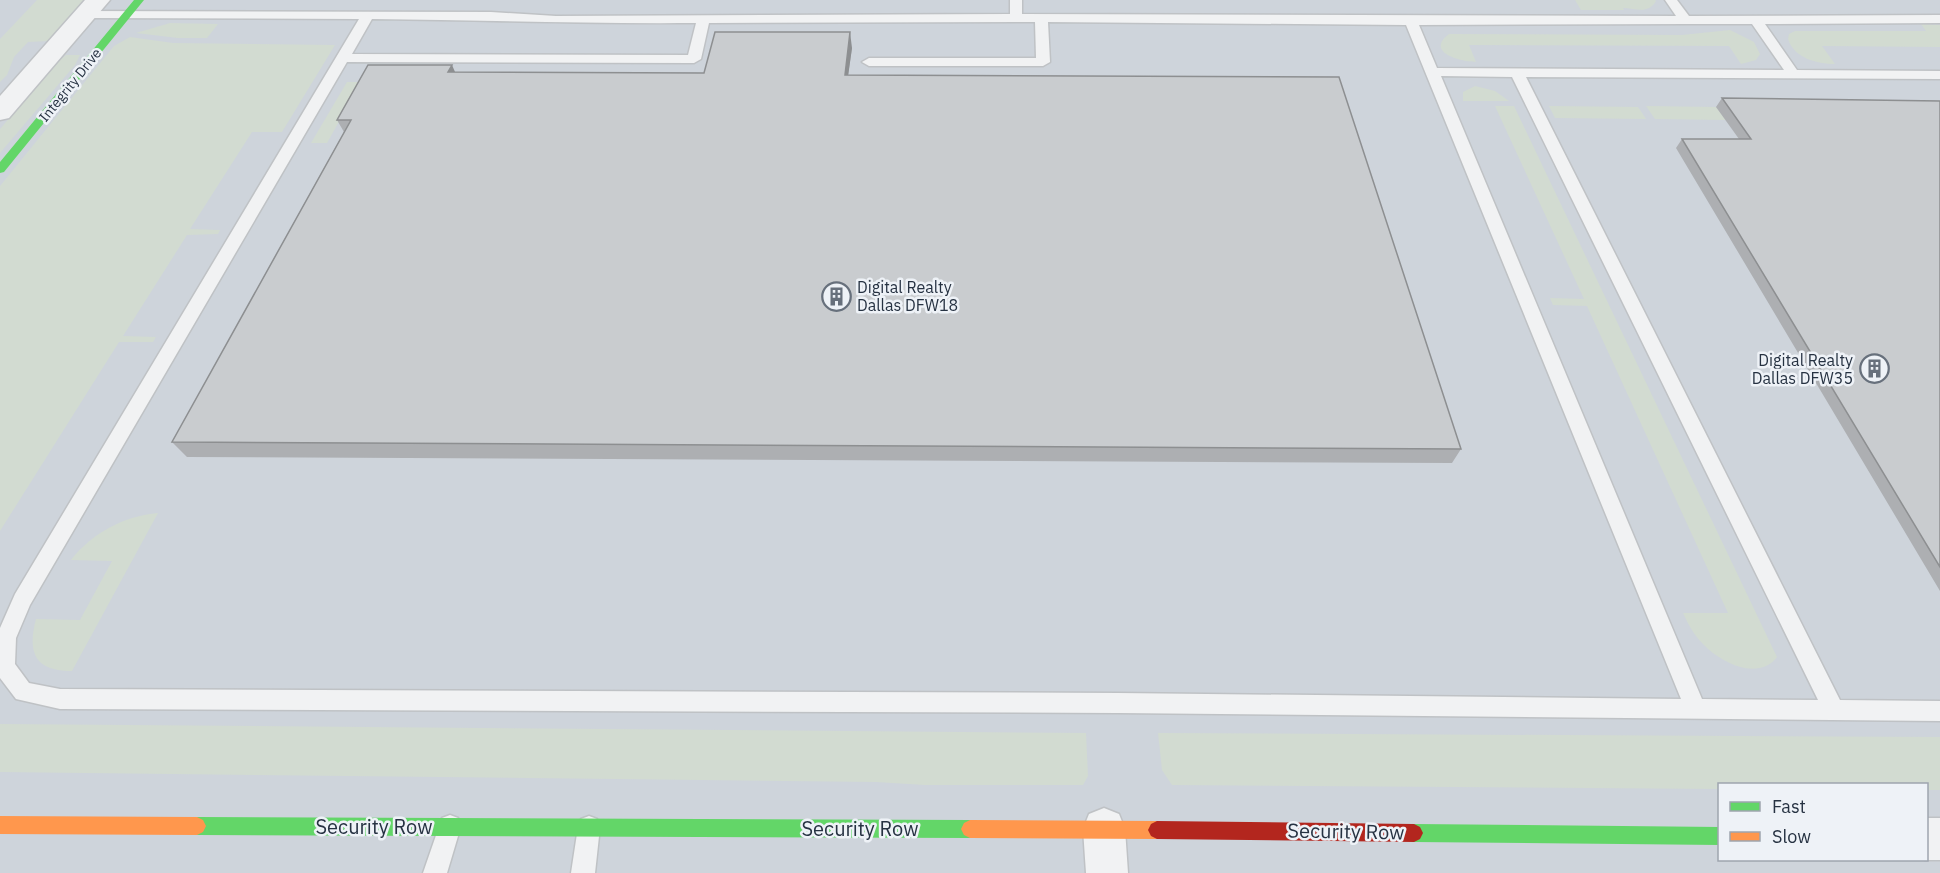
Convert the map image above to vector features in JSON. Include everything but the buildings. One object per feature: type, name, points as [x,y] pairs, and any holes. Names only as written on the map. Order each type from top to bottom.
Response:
[{"type":"street","name":"Integrity Drive","points":[[0,170],[139,0]]},
{"type":"street","points":[[0,112],[92,7]]},
{"type":"street","name":"Security Row","points":[[0,825],[1104,829],[1718,836]]},
{"type":"street","points":[[1104,829],[1107,873]]},
{"type":"lane","points":[[1016,0],[1016,18]]},
{"type":"lane","points":[[1671,0],[1684,20]]},
{"type":"lane","points":[[92,7],[127,14],[491,16],[556,20],[1940,19]]},
{"type":"lane","points":[[368,15],[22,600],[6,638],[4,667],[23,692],[60,699],[1094,702],[1940,711]]},
{"type":"lane","points":[[1755,18],[1794,75]]},
{"type":"lane","points":[[343,58],[694,59],[704,19]]},
{"type":"lane","points":[[869,62],[1043,62],[1041,19]]},
{"type":"lane","points":[[1411,21],[1696,709]]},
{"type":"lane","points":[[1433,72],[1940,75]]},
{"type":"lane","points":[[1517,72],[1834,710]]},
{"type":"lane","points":[[435,873],[450,826]]},
{"type":"lane","points":[[583,873],[589,827]]},
{"type":"shaded area","points":[[0,0],[1940,0],[1940,873],[0,873]]},
{"type":"shaded area","points":[[37,0],[85,0],[50,41],[28,42],[14,57],[7,75],[0,82],[0,39]]},
{"type":"shaded area","points":[[1575,0],[1656,1],[1649,8],[1641,10],[1623,8],[1624,10],[1581,10]]},
{"type":"shaded area","points":[[170,23],[218,24],[207,38],[178,38],[136,33]]},
{"type":"shaded area","points":[[1921,24],[1940,25],[1940,47],[1822,46],[1835,64],[1807,59],[1795,51],[1788,39],[1789,34],[1795,31],[1926,31]]},
{"type":"shaded area","points":[[1730,30],[1754,42],[1760,54],[1756,60],[1741,64],[1729,46],[1469,45],[1476,62],[1448,55],[1441,46],[1442,41],[1449,34],[1682,35]]},
{"type":"shaded area","points":[[130,37],[173,43],[335,45],[282,132],[252,132],[190,229],[220,230],[218,234],[187,235],[123,336],[156,337],[153,342],[119,342],[0,531],[0,186],[114,46]]},
{"type":"shaded area","points":[[66,55],[80,55],[75,65],[0,153],[0,129],[55,64]]},
{"type":"shaded area","points":[[347,82],[361,82],[327,143],[311,143]]},
{"type":"shaded area","points":[[1475,86],[1495,91],[1509,101],[1463,101],[1463,92]]},
{"type":"shaded area","points":[[1495,106],[1514,106],[1777,657],[1769,664],[1750,669],[1729,663],[1710,651],[1700,641],[1683,613],[1728,613],[1587,306],[1553,305],[1550,298],[1584,299]]},
{"type":"shaded area","points":[[1549,106],[1638,107],[1646,119],[1555,118]]},
{"type":"shaded area","points":[[1646,106],[1716,107],[1726,120],[1655,119]]},
{"type":"shaded area","points":[[158,513],[72,671],[50,668],[42,664],[34,650],[33,631],[36,619],[80,620],[112,561],[71,560],[79,550],[99,534],[121,522]]},
{"type":"shaded area","points":[[0,724],[1086,733],[1088,776],[1083,785],[925,785],[876,782],[0,772]]},
{"type":"shaded area","points":[[1158,733],[1940,737],[1940,790],[1928,790],[1928,783],[1718,783],[1718,789],[1172,785],[1162,770]]},
{"type":"traffic: fast","points":[[0,169],[139,0]]},
{"type":"traffic: fast","points":[[197,826],[970,829]]},
{"type":"traffic: fast","points":[[1414,833],[1718,836]]},
{"type":"traffic: slow","points":[[0,825],[197,826]]},
{"type":"traffic: slow","points":[[970,829],[1157,830]]},
{"type":"traffic: jam","points":[[1157,830],[1414,833]]},
{"type":"place","name":"Digital Realty Dallas DFW18","points":[[836,296]]},
{"type":"place","name":"Digital Realty Dallas DFW35","points":[[1874,369]]}]
